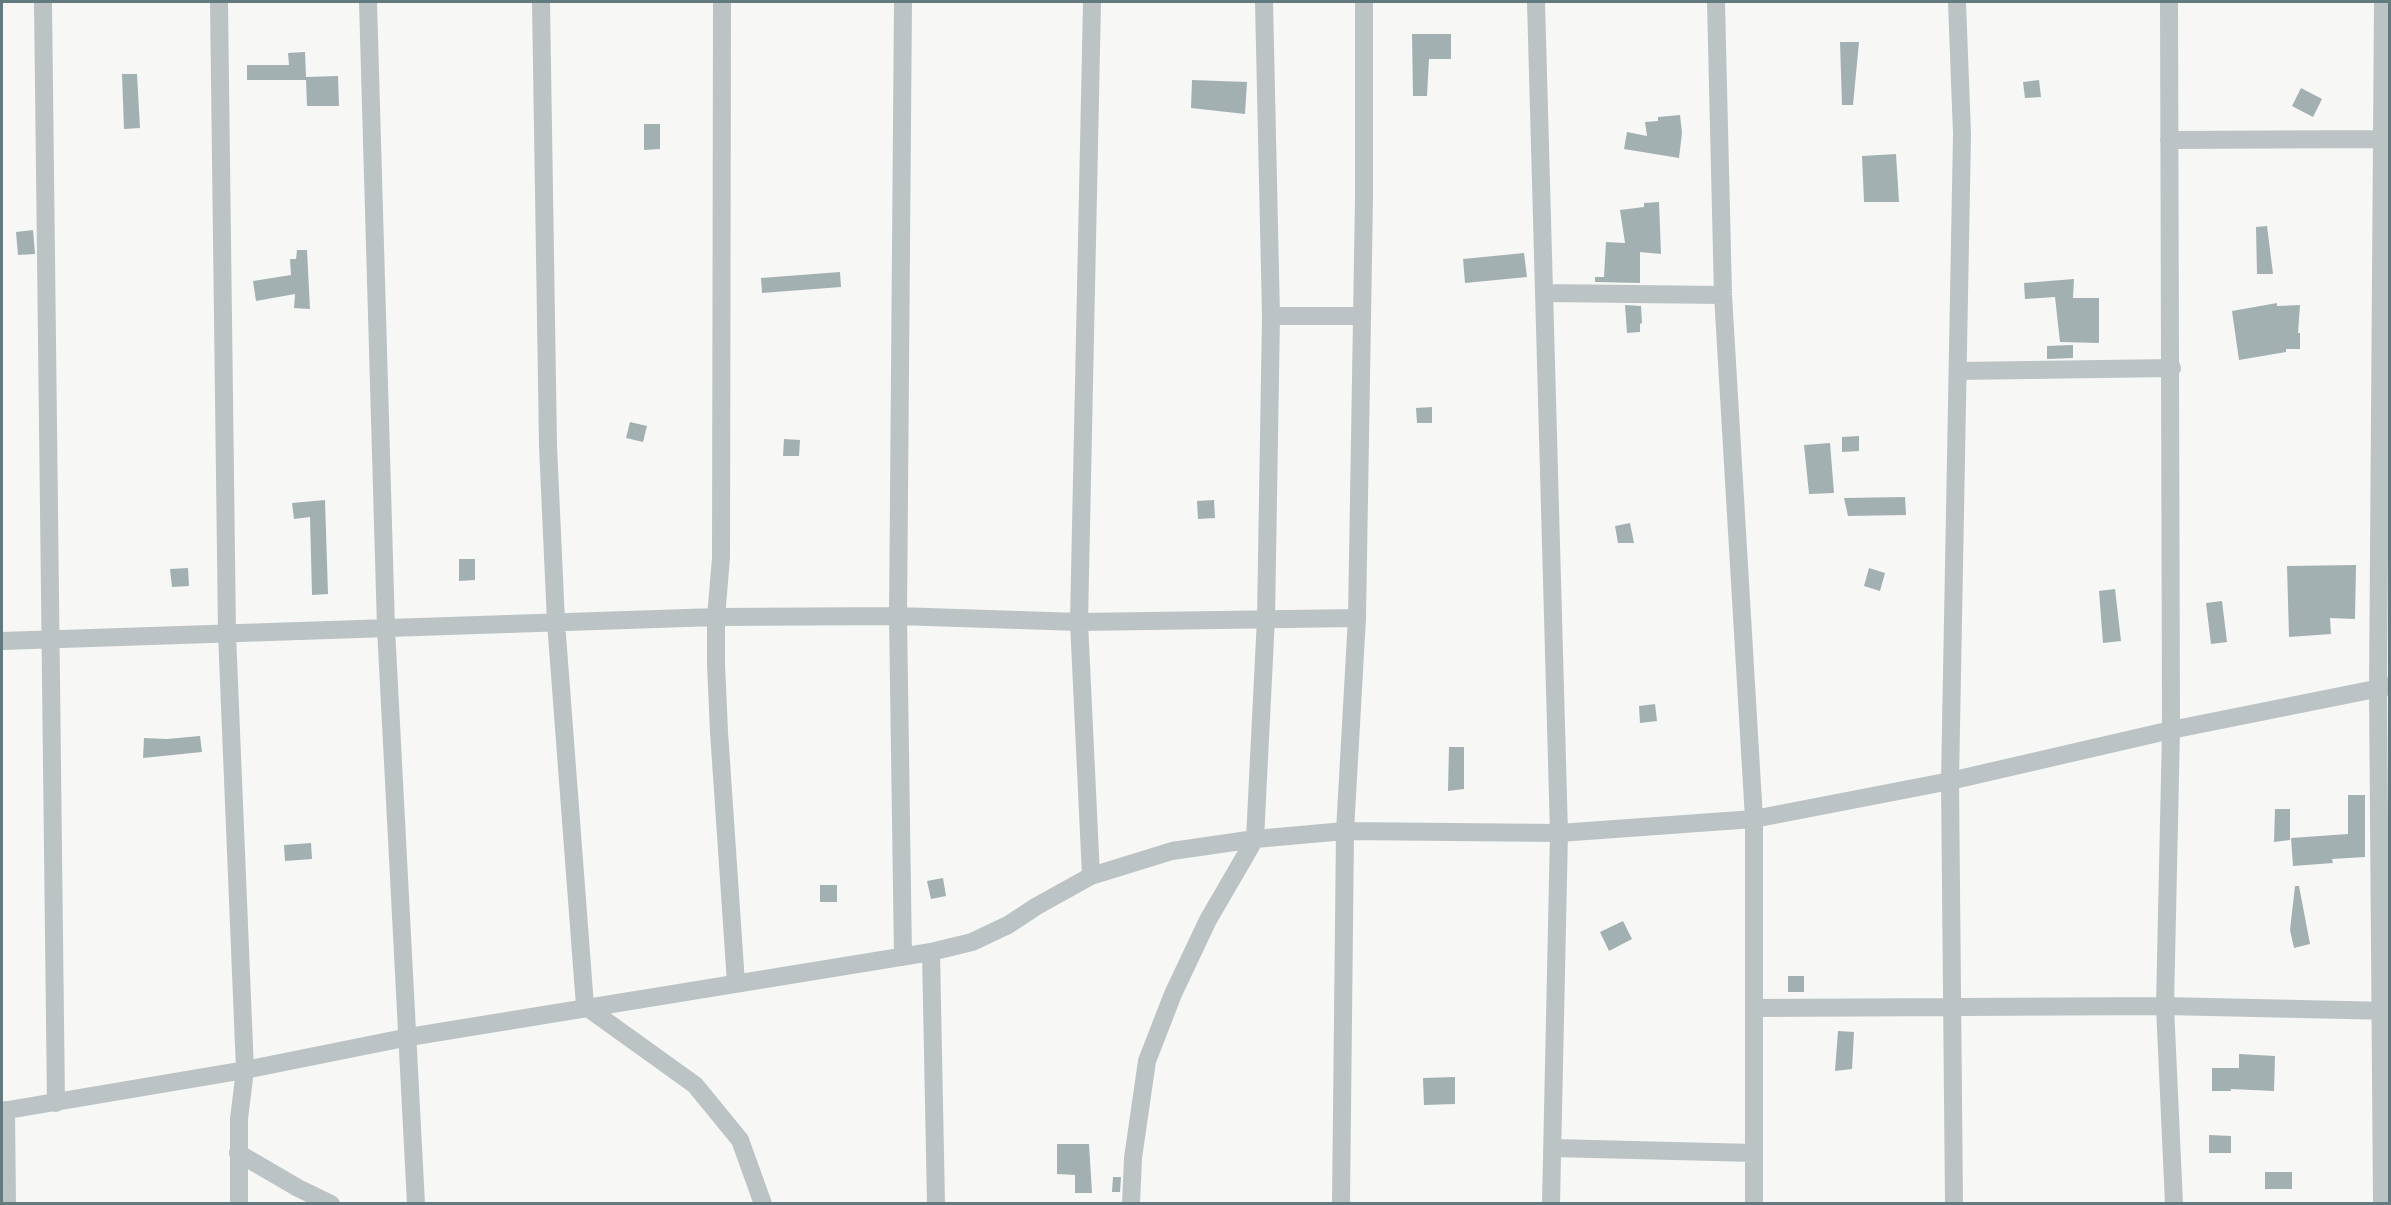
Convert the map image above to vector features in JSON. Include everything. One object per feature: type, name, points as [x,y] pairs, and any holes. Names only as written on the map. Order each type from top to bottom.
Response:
[{"type":"street","points":[[43,2],[56,1103]]},
{"type":"street","points":[[219,2],[227,633],[245,1070],[239,1119],[239,1203]]},
{"type":"street","points":[[368,2],[386,628],[416,1203]]},
{"type":"street","points":[[541,2],[548,434],[556,622],[585,1006],[695,1085],[740,1140],[763,1203]]},
{"type":"street","points":[[722,2],[721,558],[716,617],[718,732],[736,983]]},
{"type":"street","points":[[903,2],[898,616],[903,957]]},
{"type":"street","points":[[1091,876],[1078,622],[1092,2]]},
{"type":"street","points":[[1131,1203],[1133,1158],[1147,1061],[1173,994],[1208,920],[1255,839],[1266,618],[1272,316],[1264,2]]},
{"type":"street","points":[[1341,1203],[1345,831],[1357,618],[1364,2]]},
{"type":"street","points":[[1536,2],[1559,833],[1551,1203]]},
{"type":"street","points":[[1716,2],[1723,295],[1754,819],[1754,1203]]},
{"type":"street","points":[[1954,1203],[1950,781],[1962,134],[1957,2]]},
{"type":"street","points":[[2169,2],[2172,368],[2171,730],[2165,1006],[2174,1203]]},
{"type":"street","points":[[2382,1203],[2385,1012],[2385,168],[2381,139],[2383,2]]},
{"type":"street","points":[[2169,140],[2381,139]]},
{"type":"street","points":[[1544,293],[1723,295]]},
{"type":"street","points":[[1272,316],[1362,316]]},
{"type":"street","points":[[1959,371],[2172,368]]},
{"type":"street","points":[[2,641],[716,617],[898,616],[1078,622],[1357,618]]},
{"type":"street","points":[[7,1203],[4,1111],[245,1070],[409,1037],[585,1006],[932,952],[972,942],[1008,925],[1091,876],[1172,851],[1255,839],[1345,831],[1559,833],[1754,819],[1950,781],[2171,730],[2384,687]]},
{"type":"street","points":[[932,952],[936,1203]]},
{"type":"street","points":[[1755,1008],[2165,1006],[2385,1012]]},
{"type":"street","points":[[1552,1148],[1754,1153]]},
{"type":"street","points":[[238,1153],[298,1188],[332,1203]]},
{"type":"building","points":[[1412,34],[1451,34],[1451,59],[1429,59],[1427,96],[1413,96]]},
{"type":"building","points":[[1840,42],[1859,42],[1853,105],[1842,105]]},
{"type":"building","points":[[305,52],[306,77],[338,76],[339,106],[307,106],[306,80],[247,80],[247,65],[289,65],[288,53]]},
{"type":"building","points":[[122,74],[137,74],[140,128],[124,129]]},
{"type":"building","points":[[1192,80],[1247,82],[1245,114],[1191,108]]},
{"type":"building","points":[[2039,80],[2041,97],[2025,98],[2023,82]]},
{"type":"building","points":[[2301,88],[2322,99],[2313,117],[2292,106]]},
{"type":"building","points":[[1680,115],[1682,133],[1679,158],[1624,149],[1627,132],[1647,136],[1645,122],[1658,121],[1658,117]]},
{"type":"building","points":[[644,124],[660,124],[660,149],[644,150]]},
{"type":"building","points":[[1896,154],[1899,202],[1864,202],[1862,156]]},
{"type":"building","points":[[1659,202],[1661,254],[1640,252],[1640,283],[1595,282],[1595,277],[1604,277],[1606,242],[1625,243],[1620,210],[1644,207],[1644,203]]},
{"type":"building","points":[[2267,226],[2273,274],[2257,274],[2256,227]]},
{"type":"building","points":[[33,230],[35,254],[18,255],[16,232]]},
{"type":"building","points":[[297,250],[307,250],[310,309],[294,308],[295,294],[256,301],[253,281],[291,275],[290,259],[296,259]]},
{"type":"building","points":[[1524,253],[1527,277],[1465,283],[1463,259]]},
{"type":"building","points":[[840,272],[841,287],[762,293],[761,278]]},
{"type":"building","points":[[2074,279],[2073,298],[2099,298],[2099,343],[2060,342],[2055,297],[2025,299],[2024,283]]},
{"type":"building","points":[[2277,303],[2277,306],[2300,305],[2298,333],[2300,333],[2300,349],[2286,349],[2286,352],[2239,360],[2232,311]]},
{"type":"building","points":[[1625,305],[1641,306],[1640,332],[1627,333]]},
{"type":"building","points":[[2073,345],[2073,358],[2047,359],[2047,346]]},
{"type":"building","points":[[1432,407],[1432,423],[1417,423],[1416,408]]},
{"type":"building","points":[[630,422],[647,426],[643,442],[626,438]]},
{"type":"building","points":[[1859,436],[1859,451],[1842,452],[1842,437]]},
{"type":"building","points":[[784,439],[800,440],[799,456],[783,456]]},
{"type":"building","points":[[1830,443],[1834,493],[1809,494],[1804,445]]},
{"type":"building","points":[[1905,497],[1906,515],[1848,516],[1844,498]]},
{"type":"building","points":[[325,500],[328,594],[312,595],[310,517],[294,519],[292,503]]},
{"type":"building","points":[[1214,500],[1215,518],[1198,519],[1197,501]]},
{"type":"building","points":[[1630,523],[1634,543],[1618,543],[1615,526]]},
{"type":"building","points":[[459,559],[475,559],[475,580],[459,581]]},
{"type":"building","points":[[2356,565],[2355,619],[2330,618],[2331,634],[2289,637],[2287,566]]},
{"type":"building","points":[[188,568],[189,586],[172,587],[170,569]]},
{"type":"building","points":[[1869,568],[1885,573],[1880,591],[1864,586]]},
{"type":"building","points":[[2115,589],[2121,641],[2103,643],[2099,591]]},
{"type":"building","points":[[2222,601],[2227,642],[2211,644],[2206,603]]},
{"type":"building","points":[[1655,704],[1657,721],[1640,723],[1639,706]]},
{"type":"building","points":[[200,736],[202,752],[143,758],[144,738],[167,739]]},
{"type":"building","points":[[1449,747],[1464,747],[1464,789],[1448,791]]},
{"type":"building","points":[[2348,795],[2365,795],[2365,857],[2332,859],[2333,863],[2293,866],[2291,838],[2348,834]]},
{"type":"building","points":[[2275,809],[2290,809],[2290,840],[2274,842]]},
{"type":"building","points":[[311,843],[312,859],[285,861],[284,845]]},
{"type":"building","points":[[943,878],[946,896],[931,899],[927,881]]},
{"type":"building","points":[[820,885],[837,885],[837,902],[820,902]]},
{"type":"building","points":[[2295,886],[2299,886],[2310,944],[2294,948],[2290,930]]},
{"type":"building","points":[[1623,921],[1632,939],[1609,951],[1600,932]]},
{"type":"building","points":[[1788,976],[1804,976],[1804,992],[1788,992]]},
{"type":"building","points":[[1838,1031],[1854,1032],[1852,1069],[1835,1071]]},
{"type":"building","points":[[2239,1054],[2275,1056],[2274,1091],[2231,1089],[2231,1091],[2212,1091],[2212,1068],[2239,1068]]},
{"type":"building","points":[[1455,1077],[1455,1104],[1424,1105],[1423,1078]]},
{"type":"building","points":[[2209,1135],[2231,1136],[2231,1153],[2209,1153]]},
{"type":"building","points":[[1057,1144],[1089,1144],[1092,1193],[1075,1193],[1075,1175],[1057,1174]]},
{"type":"building","points":[[2265,1172],[2292,1172],[2292,1189],[2265,1189]]},
{"type":"building","points":[[1113,1177],[1121,1177],[1120,1192],[1112,1192]]}]
